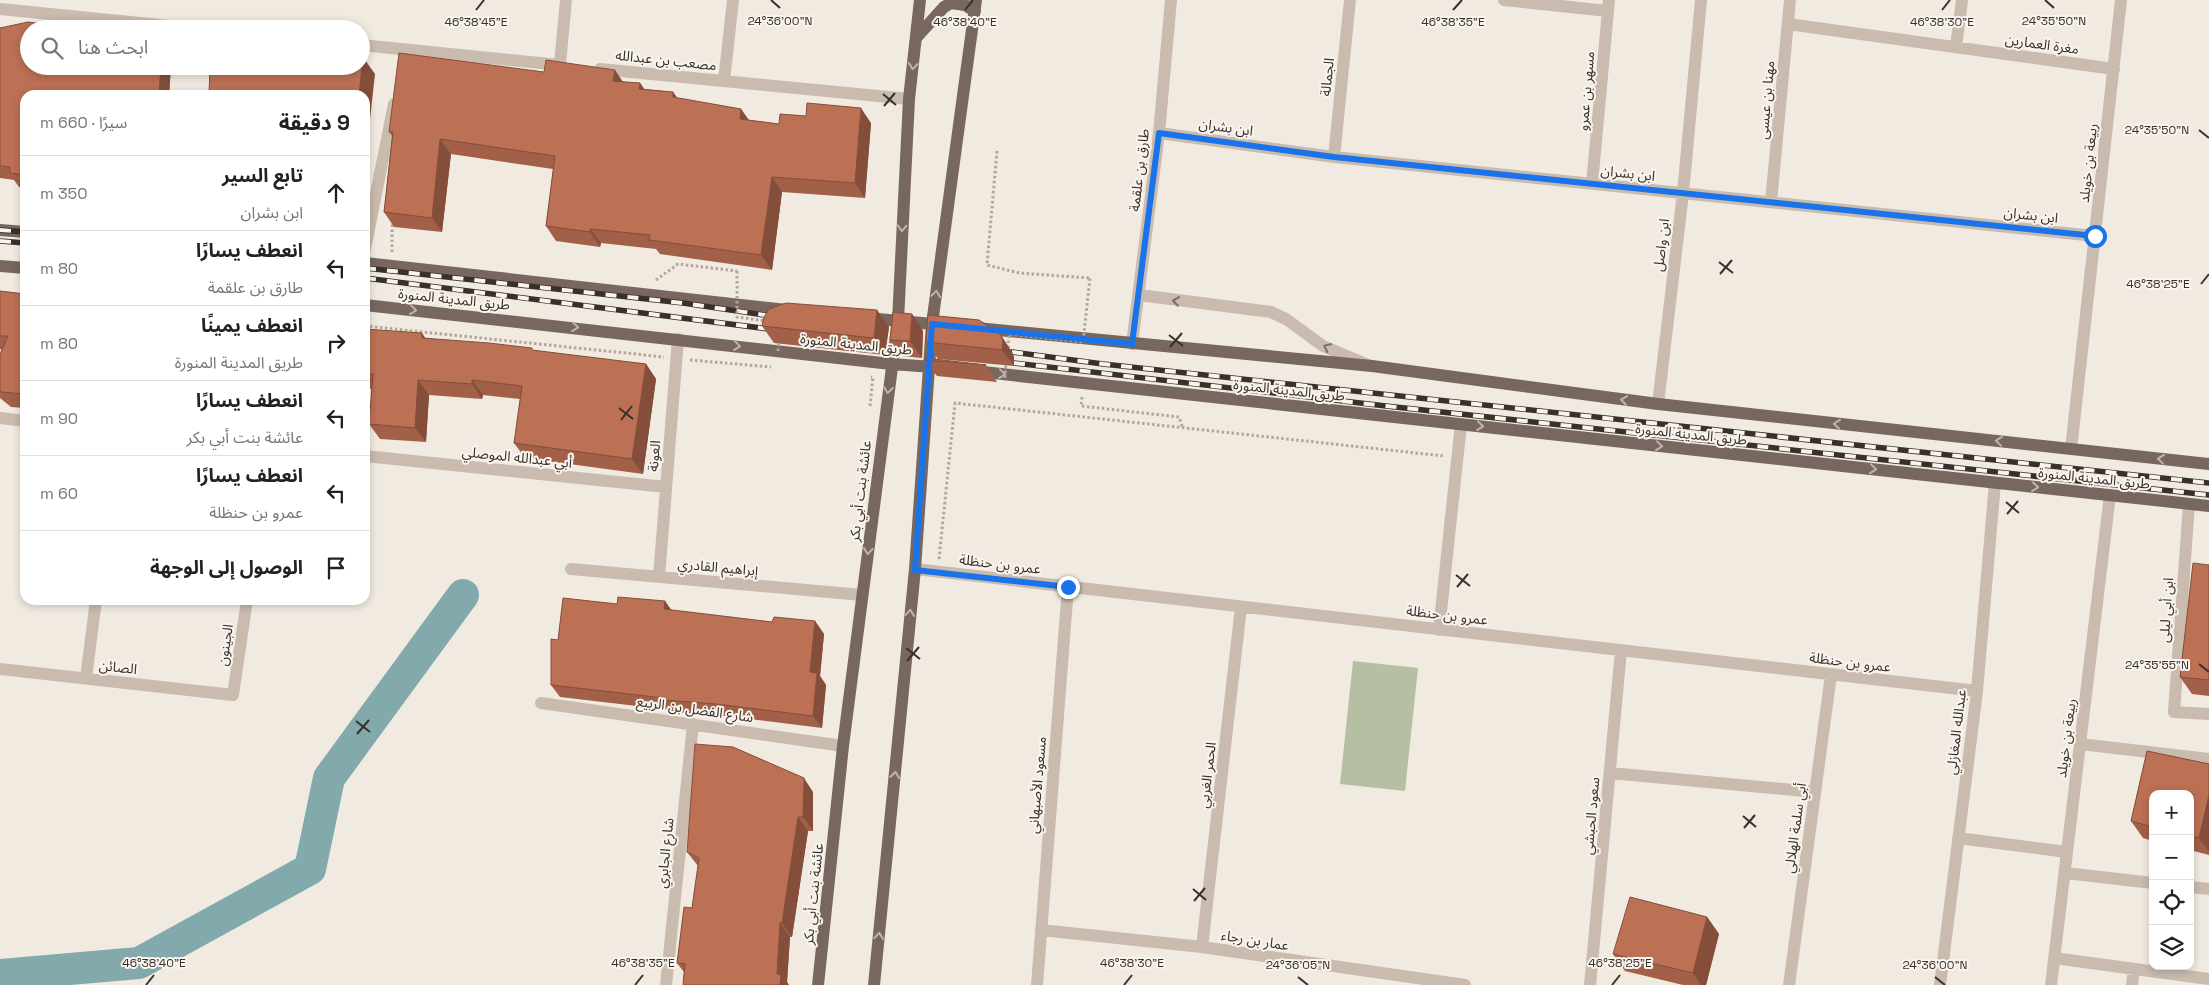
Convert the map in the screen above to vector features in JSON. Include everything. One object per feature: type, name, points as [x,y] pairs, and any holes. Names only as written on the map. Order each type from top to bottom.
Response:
[{"type":"main road","name":"عائشة بنت أبي بكر","points":[[818,985],[843,746],[898,321],[909,99],[920,0]]},
{"type":"main road","points":[[874,985],[915,570],[932,324],[976,6],[951,3],[944,7],[916,38]]},
{"type":"main road","points":[[0,230],[20,232]]},
{"type":"main road","name":"طريق المدينة المنورة","points":[[370,264],[802,311]]},
{"type":"main road","points":[[0,266],[20,268]]},
{"type":"main road","name":"طريق المدينة المنورة","points":[[370,306],[678,338],[891,364],[928,366],[1005,376],[2209,506]]},
{"type":"main road","name":"طريق المدينة المنورة","points":[[850,316],[1372,366],[1658,404],[2209,464]]},
{"type":"street","points":[[370,47],[404,54],[565,65],[566,0]]},
{"type":"street","points":[[724,81],[733,0]]},
{"type":"street","name":"طارق بن علقمة","points":[[1132,344],[1159,133],[1171,0]]},
{"type":"street","name":"الجمالة","points":[[1334,157],[1350,0]]},
{"type":"street","points":[[1504,0],[1609,6]]},
{"type":"street","name":"ابن واصل","points":[[1658,404],[1683,193],[1702,0]]},
{"type":"street","name":"مهنا بن عيسى","points":[[1771,202],[1790,0]]},
{"type":"street","points":[[1956,47],[1962,0]]},
{"type":"street","name":"ربيعة بن خويلد","points":[[2071,449],[2122,0]]},
{"type":"street","points":[[0,9],[40,6],[137,20]]},
{"type":"street","name":"مسهر بن عمرو","points":[[1592,184],[1609,6]]},
{"type":"street","name":"مغرة العمارين","points":[[1788,24],[2114,69]]},
{"type":"street","name":"مصعب بن عبدالله","points":[[589,67],[909,99]]},
{"type":"street","points":[[370,224],[396,96]]},
{"type":"street","name":"ابن بشران","points":[[1159,133],[1334,157],[2095,236]]},
{"type":"street","name":"طريق المدينة المنورة","points":[[1139,295],[1271,312],[1286,319],[1323,346],[1372,366]]},
{"type":"street","name":"العونة","points":[[659,577],[678,338]]},
{"type":"street","points":[[0,418],[20,420]]},
{"type":"street","points":[[1439,630],[1461,424]]},
{"type":"street","name":"أبي عبدالله الموصلي","points":[[370,457],[666,487]]},
{"type":"street","name":"عبدالله المغازلي","points":[[1940,985],[1977,691],[1995,483]]},
{"type":"street","name":"ربيعة بن خويلد","points":[[2051,985],[2110,495]]},
{"type":"street","name":"ابن أبي ليلى","points":[[2189,504],[2174,712],[2209,714]]},
{"type":"street","name":"إبراهيم القادري","points":[[570,569],[862,595]]},
{"type":"street","name":"عمرو بن حنظلة","points":[[915,570],[1977,691]]},
{"type":"street","name":"مسعود الأصبهاني","points":[[1037,985],[1068,587]]},
{"type":"street","points":[[86,678],[95,605]]},
{"type":"street","name":"الجينون","points":[[233,695],[245,605]]},
{"type":"street","name":"الحمر الغربي","points":[[1202,947],[1241,607]]},
{"type":"street","name":"سعود الحبشي","points":[[1590,985],[1622,650]]},
{"type":"street","name":"الصائن","points":[[0,669],[233,695]]},
{"type":"street","name":"أبي سلمة الهلالي","points":[[1789,985],[1831,674]]},
{"type":"street","name":"شارع الفضل بن الربيع","points":[[541,704],[843,746]]},
{"type":"street","name":"شارع الجابري","points":[[666,985],[693,724]]},
{"type":"street","points":[[2080,744],[2209,759]]},
{"type":"street","points":[[1610,773],[1815,792]]},
{"type":"street","points":[[1958,838],[2067,852]]},
{"type":"street","points":[[2064,873],[2149,883]]},
{"type":"street","points":[[2194,887],[2209,889]]},
{"type":"street","name":"عمار بن رجاء","points":[[1041,930],[1202,947],[1435,984],[1465,985]]},
{"type":"street","points":[[2054,958],[2209,979]]},
{"type":"street","points":[[2132,985],[2134,969]]},
{"type":"path","points":[[996,151],[987,265],[1019,273],[1090,278],[1082,342],[1009,334],[1007,350]]},
{"type":"path","points":[[737,271],[737,318],[772,322]]},
{"type":"path","points":[[370,327],[775,368]]},
{"type":"path","points":[[778,351],[780,332]]},
{"type":"path","points":[[1005,376],[1007,358]]},
{"type":"path","points":[[864,376],[873,378],[870,407]]},
{"type":"path","points":[[938,572],[955,403],[1457,458]]},
{"type":"path","points":[[1179,417],[1183,429]]},
{"type":"green space","points":[[1353,661],[1418,668],[1405,791],[1340,784]]},
{"type":"building","points":[[20,24],[20,75],[160,75],[159,90],[20,90],[20,174],[10,173],[10,167],[0,166],[0,28]]},
{"type":"building","points":[[399,53],[544,72],[546,60],[615,70],[613,81],[640,83],[639,89],[673,92],[673,97],[741,109],[740,119],[779,124],[780,114],[806,116],[807,103],[861,108],[855,183],[772,177],[761,255],[649,240],[650,235],[590,229],[590,232],[546,226],[555,156],[440,139],[432,218],[384,212],[393,132],[389,132]]},
{"type":"building","points":[[210,75],[361,75],[360,90],[209,90]]},
{"type":"building","points":[[0,291],[20,293],[20,394],[0,391],[0,354],[8,336],[0,336]]},
{"type":"building","points":[[786,303],[877,310],[874,338],[762,326],[764,317],[769,309]]},
{"type":"building","points":[[893,312],[912,314],[910,341],[890,340]]},
{"type":"building","points":[[928,315],[979,320],[1001,335],[1003,341],[1002,350],[926,342]]},
{"type":"building","points":[[370,329],[422,333],[422,338],[489,343],[646,364],[632,459],[514,443],[522,386],[472,380],[472,384],[418,380],[415,428],[370,424],[373,374],[370,374]]},
{"type":"building","points":[[925,358],[986,365],[925,360]]},
{"type":"building","points":[[2193,563],[2209,565],[2209,680],[2180,677]]},
{"type":"building","points":[[618,597],[665,601],[664,609],[772,622],[774,617],[815,621],[810,672],[817,673],[813,716],[716,704],[664,700],[664,698],[551,685],[551,639],[558,640],[563,598],[617,604]]},
{"type":"building","points":[[695,744],[733,747],[804,778],[803,817],[798,817],[782,923],[780,923],[777,974],[781,975],[780,985],[683,985],[685,964],[677,963],[684,907],[692,908],[699,858],[687,852]]},
{"type":"building","points":[[2147,751],[2209,764],[2209,795],[2199,838],[2194,837],[2194,790],[2149,790],[2149,826],[2131,821]]},
{"type":"building","points":[[1630,897],[1707,917],[1693,973],[1613,954]]},
{"type":"waterway","points":[[0,975],[139,963],[310,869],[329,778],[463,595]]},
{"type":"railway","points":[[0,230],[20,232]]},
{"type":"railway","points":[[0,241],[20,243]]},
{"type":"railway","points":[[370,269],[683,303],[778,317]]},
{"type":"railway","points":[[370,279],[777,330]]},
{"type":"railway","points":[[1012,352],[1103,364],[2209,483]]},
{"type":"railway","points":[[1014,363],[1386,406],[2209,495]]},
{"type":"route","points":[[1068,587],[915,570],[932,324],[1132,344],[1159,133],[1334,157],[2095,236]]}]
